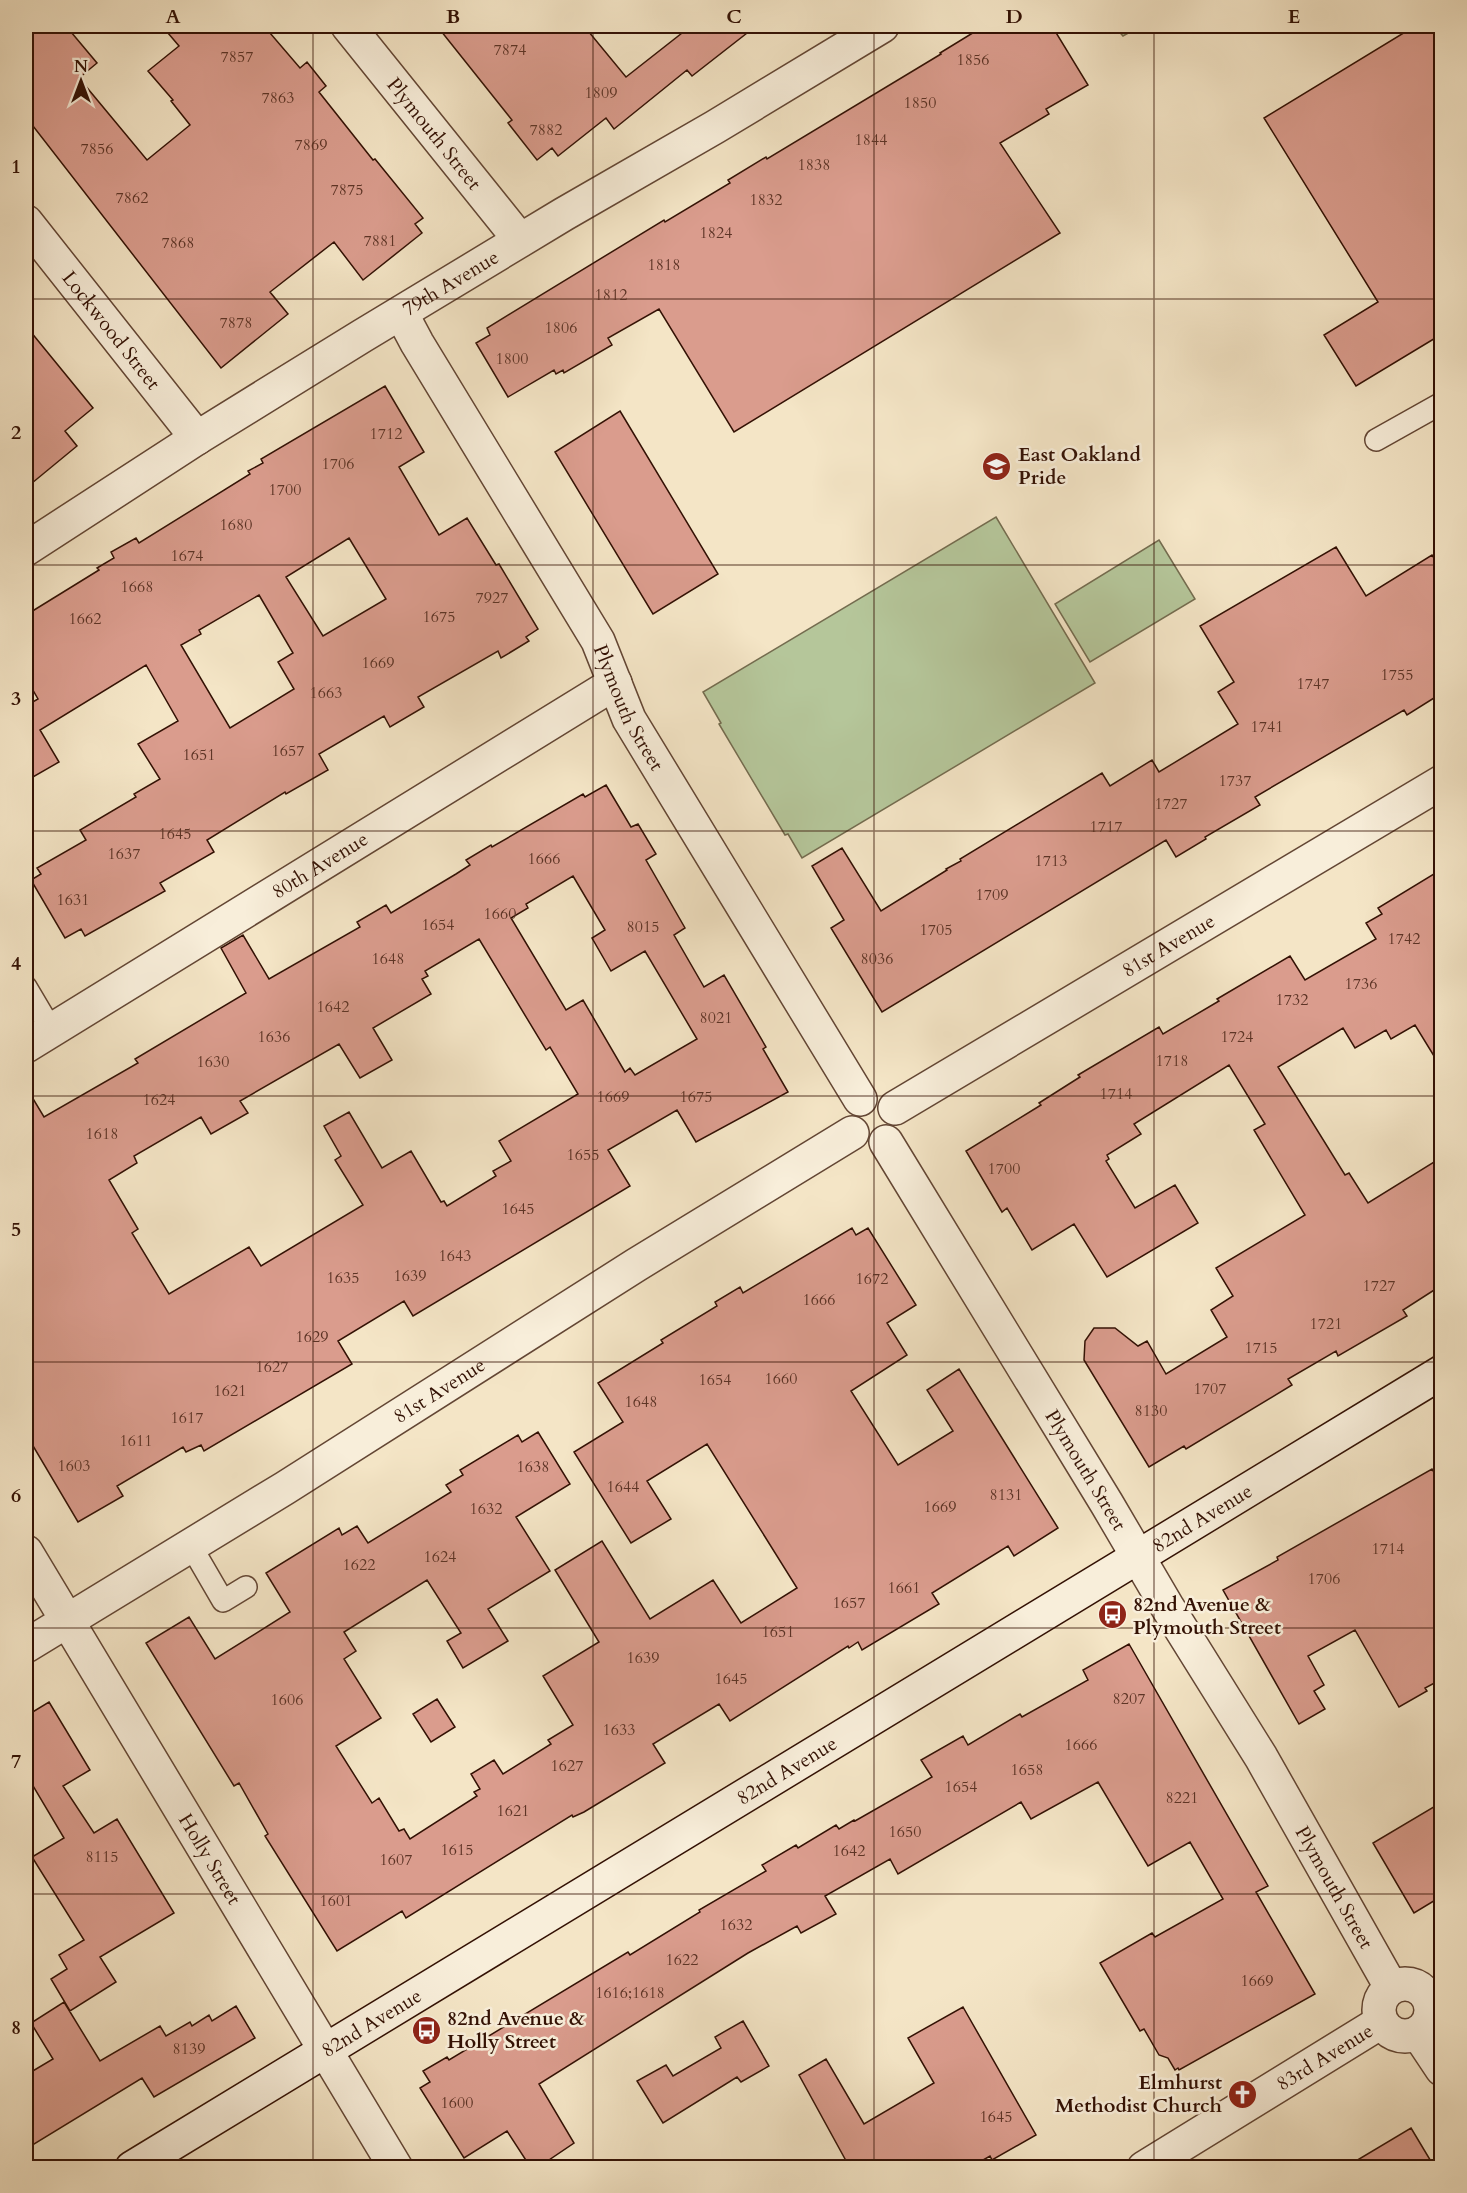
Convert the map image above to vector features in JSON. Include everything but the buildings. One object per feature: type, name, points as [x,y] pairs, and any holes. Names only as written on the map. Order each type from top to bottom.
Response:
[{"type":"street","name":"Plymouth Street","points":[[348,26],[520,240]]},
{"type":"street","name":"79th Avenue","points":[[26,549],[197,438],[520,240],[715,127],[845,34],[882,26]]},
{"type":"street","name":"Lockwood Street","points":[[26,222],[197,438]]},
{"type":"street","name":"Plymouth Street","points":[[401,313],[598,641],[630,719],[860,1099]]},
{"type":"street","name":"80th Avenue","points":[[39,1039],[615,683]]},
{"type":"street","name":"81st Avenue","points":[[895,1108],[1442,782]]},
{"type":"street","points":[[880,1096],[889,1100],[895,1108],[898,1127],[894,1136],[886,1142],[867,1145],[852,1133],[849,1115],[853,1106],[860,1099],[880,1096]]},
{"type":"street","name":"81st Avenue","points":[[26,1646],[191,1546],[636,1265],[852,1133]]},
{"type":"street","name":"Plymouth Street","points":[[886,1142],[1261,1756],[1391,1987]]},
{"type":"street","name":"82nd Avenue","points":[[132,2168],[1442,1372]]},
{"type":"street","name":"Holly Street","points":[[26,1552],[396,2168]]},
{"type":"street","points":[[1410,1984],[1434,1991],[1430,2016],[1426,2025],[1418,2033],[1408,2036],[1397,2035],[1381,2022],[1378,2012],[1379,2003],[1383,1993],[1391,1987],[1410,1984]]},
{"type":"street","name":"83rd Avenue","points":[[1144,2168],[1381,2022]]},
{"type":"street","points":[[1418,2033],[1442,2069]]},
{"type":"lane","points":[[1376,440],[1442,402]]},
{"type":"lane","points":[[26,987],[39,1039]]},
{"type":"lane","points":[[191,1546],[223,1601],[246,1587]]},
{"type":"green space","points":[[1114,26],[1141,26],[1123,36]]},
{"type":"green space","points":[[996,517],[1095,683],[802,858],[788,834],[785,835],[719,724],[721,723],[703,692]]},
{"type":"green space","points":[[1159,540],[1195,599],[1090,662],[1055,604]]},
{"type":"place","name":"East Oakland Pride","points":[[997,466]]},
{"type":"place","name":"82nd Avenue & Plymouth Street","points":[[1112,1615]]},
{"type":"place","name":"82nd Avenue & Holly Street","points":[[426,2030]]},
{"type":"place","name":"Elmhurst Methodist Church","points":[[1243,2094]]}]
